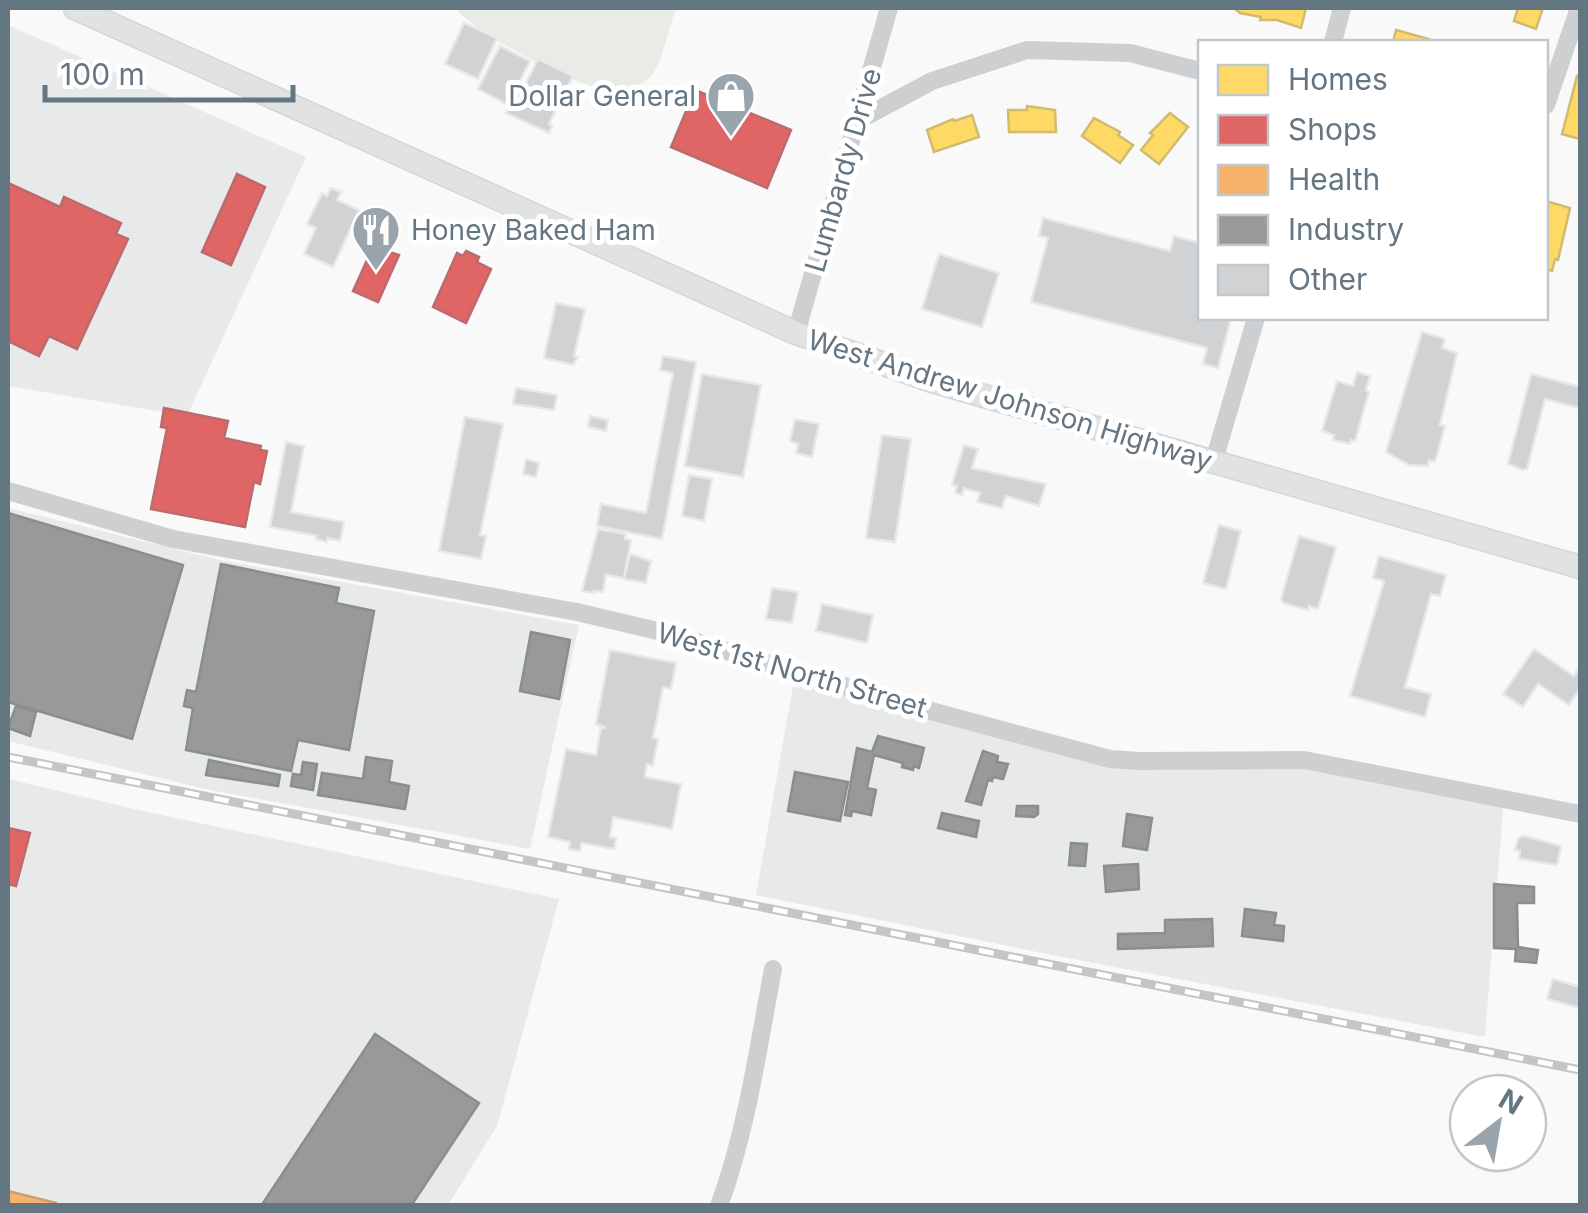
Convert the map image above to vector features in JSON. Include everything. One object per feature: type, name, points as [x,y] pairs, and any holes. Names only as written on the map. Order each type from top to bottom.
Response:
[{"type":"main road","name":"West Andrew Johnson Highway","points":[[75,8],[796,333],[932,380],[1580,567]]},
{"type":"street","name":"Lumbardy Drive","points":[[796,333],[889,8]]},
{"type":"street","points":[[1334,40],[1342,8]]},
{"type":"street","points":[[1548,99],[1579,8]]},
{"type":"street","points":[[859,120],[932,81],[1027,50],[1130,53],[1198,70]]},
{"type":"street","points":[[1214,464],[1255,320]]},
{"type":"street","name":"West 1st North Street","points":[[8,490],[174,539],[577,612],[666,633],[905,704],[1110,758],[1140,762],[1304,760],[1580,814]]},
{"type":"street","points":[[719,1206],[747,1106],[773,969]]},
{"type":"shaded area","points":[[456,8],[676,8],[653,74],[634,87],[611,91],[576,80],[528,57],[482,30]]},
{"type":"shaded area","points":[[8,25],[306,157],[187,416],[8,386]]},
{"type":"shaded area","points":[[8,508],[220,560],[579,625],[530,849],[205,789],[8,741]]},
{"type":"shaded area","points":[[796,669],[1110,759],[1293,759],[1504,798],[1485,1037],[756,895]]},
{"type":"shaded area","points":[[8,779],[559,899],[497,1126],[448,1205],[8,1206]]},
{"type":"building: Homes","points":[[1234,8],[1306,8],[1301,28],[1277,20],[1260,20],[1261,17]]},
{"type":"building: Homes","points":[[1518,8],[1543,8],[1536,29],[1514,21]]},
{"type":"building: Homes","points":[[1396,30],[1429,39],[1429,40],[1394,40]]},
{"type":"building: Homes","points":[[1577,76],[1580,77],[1580,139],[1562,134]]},
{"type":"building: Homes","points":[[1027,106],[1055,110],[1056,132],[1009,132],[1008,110],[1027,110]]},
{"type":"building: Homes","points":[[1170,113],[1188,127],[1159,164],[1141,150],[1153,135],[1150,133]]},
{"type":"building: Homes","points":[[972,115],[979,137],[934,152],[927,130]]},
{"type":"building: Homes","points":[[1094,118],[1120,132],[1118,135],[1133,145],[1120,163],[1082,136]]},
{"type":"building: Homes","points":[[1548,202],[1570,208],[1552,271],[1548,270]]},
{"type":"building: Shops","name":"Dollar General","points":[[695,90],[791,130],[767,188],[671,147]]},
{"type":"building: Shops","points":[[237,174],[265,187],[231,265],[202,252]]},
{"type":"building: Shops","points":[[8,183],[60,207],[64,197],[121,223],[116,234],[128,239],[77,349],[49,336],[39,356],[8,341]]},
{"type":"building: Shops","name":"Honey Baked Ham","points":[[373,247],[399,255],[378,302],[353,291]]},
{"type":"building: Shops","points":[[466,251],[491,269],[466,323],[433,307],[457,253],[463,256]]},
{"type":"building: Shops","points":[[164,408],[228,421],[224,438],[261,446],[260,450],[267,451],[260,484],[254,482],[245,527],[151,509],[167,428],[161,427]]},
{"type":"building: Shops","points":[[8,828],[30,833],[16,886],[8,884]]},
{"type":"building: Health","points":[[8,1191],[56,1203],[56,1206],[8,1206]]},
{"type":"building: Industry","points":[[8,513],[183,565],[132,739],[8,702]]},
{"type":"building: Industry","points":[[221,564],[339,588],[336,603],[374,611],[349,750],[298,740],[291,771],[186,750],[193,708],[184,706],[187,690],[196,692]]},
{"type":"building: Industry","points":[[531,632],[570,640],[559,699],[520,691]]},
{"type":"building: Industry","points":[[16,706],[36,712],[30,736],[8,728]]},
{"type":"building: Industry","points":[[878,736],[924,748],[919,768],[902,767],[903,763],[874,755],[867,788],[876,790],[871,815],[852,811],[851,816],[845,815],[857,748],[872,752]]},
{"type":"building: Industry","points":[[983,751],[998,756],[997,762],[1008,764],[1003,779],[988,780],[981,805],[966,801]]},
{"type":"building: Industry","points":[[366,757],[392,761],[389,782],[409,786],[405,809],[318,795],[322,773],[363,779]]},
{"type":"building: Industry","points":[[209,760],[280,775],[278,786],[206,775]]},
{"type":"building: Industry","points":[[303,762],[317,764],[313,790],[291,786],[293,774],[301,775]]},
{"type":"building: Industry","points":[[795,772],[848,782],[840,821],[788,811]]},
{"type":"building: Industry","points":[[1017,806],[1038,806],[1038,814],[1016,816]]},
{"type":"building: Industry","points":[[942,813],[979,821],[976,837],[938,828]]},
{"type":"building: Industry","points":[[1127,814],[1152,818],[1147,850],[1123,846]]},
{"type":"building: Industry","points":[[1071,843],[1087,844],[1085,866],[1069,865]]},
{"type":"building: Industry","points":[[1138,864],[1139,889],[1106,892],[1104,866]]},
{"type":"building: Industry","points":[[1494,884],[1534,887],[1534,903],[1517,903],[1518,947],[1538,950],[1536,963],[1515,961],[1516,949],[1494,948]]},
{"type":"building: Industry","points":[[1245,909],[1276,913],[1274,925],[1284,926],[1283,941],[1242,936]]},
{"type":"building: Industry","points":[[1212,919],[1213,946],[1118,949],[1118,934],[1165,933],[1165,920]]},
{"type":"building: Industry","points":[[375,1034],[479,1103],[411,1206],[261,1206]]},
{"type":"building: Other","points":[[464,23],[497,38],[478,79],[445,64]]},
{"type":"building: Other","points":[[500,46],[530,61],[508,105],[478,89]]},
{"type":"building: Other","points":[[538,59],[573,76],[549,124],[549,133],[506,113]]},
{"type":"building: Other","points":[[331,188],[341,192],[337,200],[359,210],[333,267],[304,254],[316,228],[307,224],[322,193],[327,196]]},
{"type":"building: Other","points":[[1043,218],[1170,251],[1174,236],[1198,242],[1198,320],[1230,320],[1218,368],[1203,364],[1207,348],[1031,302],[1048,238],[1039,236]]},
{"type":"building: Other","points":[[939,254],[999,273],[982,327],[922,309]]},
{"type":"building: Other","points":[[556,303],[585,309],[574,356],[578,357],[573,365],[544,358]]},
{"type":"building: Other","points":[[1422,332],[1445,339],[1442,348],[1457,353],[1440,425],[1445,426],[1435,462],[1429,460],[1428,466],[1409,465],[1386,452]]},
{"type":"building: Other","points":[[663,356],[696,362],[662,539],[597,526],[601,504],[646,513],[673,373],[660,370]]},
{"type":"building: Other","points":[[1357,372],[1370,376],[1366,390],[1369,392],[1355,441],[1350,444],[1333,440],[1334,435],[1322,431],[1337,381],[1353,386]]},
{"type":"building: Other","points":[[702,374],[761,385],[743,477],[685,466]]},
{"type":"building: Other","points":[[1531,374],[1580,387],[1580,412],[1579,408],[1545,399],[1527,469],[1523,470],[1508,464]]},
{"type":"building: Other","points":[[516,388],[557,395],[554,410],[513,404]]},
{"type":"building: Other","points":[[590,416],[608,420],[606,431],[588,427]]},
{"type":"building: Other","points":[[465,417],[503,424],[480,535],[486,536],[481,559],[439,551]]},
{"type":"building: Other","points":[[795,419],[819,424],[812,457],[796,453],[798,444],[790,441]]},
{"type":"building: Other","points":[[882,435],[911,439],[895,542],[866,538]]},
{"type":"building: Other","points":[[286,442],[304,446],[291,512],[344,522],[340,541],[328,538],[327,542],[316,539],[317,536],[270,527]]},
{"type":"building: Other","points":[[964,445],[978,449],[972,468],[1046,484],[1039,506],[1006,496],[1002,508],[977,502],[980,493],[964,488],[962,495],[955,493],[957,486],[952,485]]},
{"type":"building: Other","points":[[526,459],[539,463],[536,477],[523,474]]},
{"type":"building: Other","points":[[689,475],[712,479],[704,521],[682,516]]},
{"type":"building: Other","points":[[1219,525],[1241,531],[1226,589],[1203,583]]},
{"type":"building: Other","points":[[598,529],[626,534],[625,539],[631,540],[624,578],[606,575],[603,592],[594,593],[582,591]]},
{"type":"building: Other","points":[[1299,536],[1336,547],[1318,609],[1309,606],[1308,610],[1281,599]]},
{"type":"building: Other","points":[[630,554],[651,561],[646,583],[624,579]]},
{"type":"building: Other","points":[[1379,556],[1446,575],[1440,596],[1431,594],[1405,687],[1431,694],[1425,717],[1350,696],[1384,581],[1373,578]]},
{"type":"building: Other","points":[[772,588],[798,592],[792,623],[766,619]]},
{"type":"building: Other","points":[[822,604],[873,615],[867,643],[816,631]]},
{"type":"building: Other","points":[[1534,649],[1574,676],[1580,666],[1580,688],[1569,705],[1538,684],[1523,707],[1503,694]]},
{"type":"building: Other","points":[[610,650],[676,663],[671,689],[663,687],[653,738],[658,739],[653,766],[647,764],[645,777],[681,784],[672,829],[613,817],[610,837],[616,838],[614,849],[582,843],[580,851],[569,849],[570,842],[548,837],[566,749],[596,755],[601,727],[606,728],[596,724]]},
{"type":"building: Other","points":[[1524,836],[1561,846],[1557,865],[1519,859],[1520,851],[1515,850],[1518,838]]},
{"type":"building: Other","points":[[1553,979],[1580,987],[1580,1008],[1547,999]]},
{"type":"railway","points":[[8,757],[1580,1070]]},
{"type":"place","name":"Dollar General","points":[[731,138]]},
{"type":"place","name":"Honey Baked Ham","points":[[376,272]]}]
